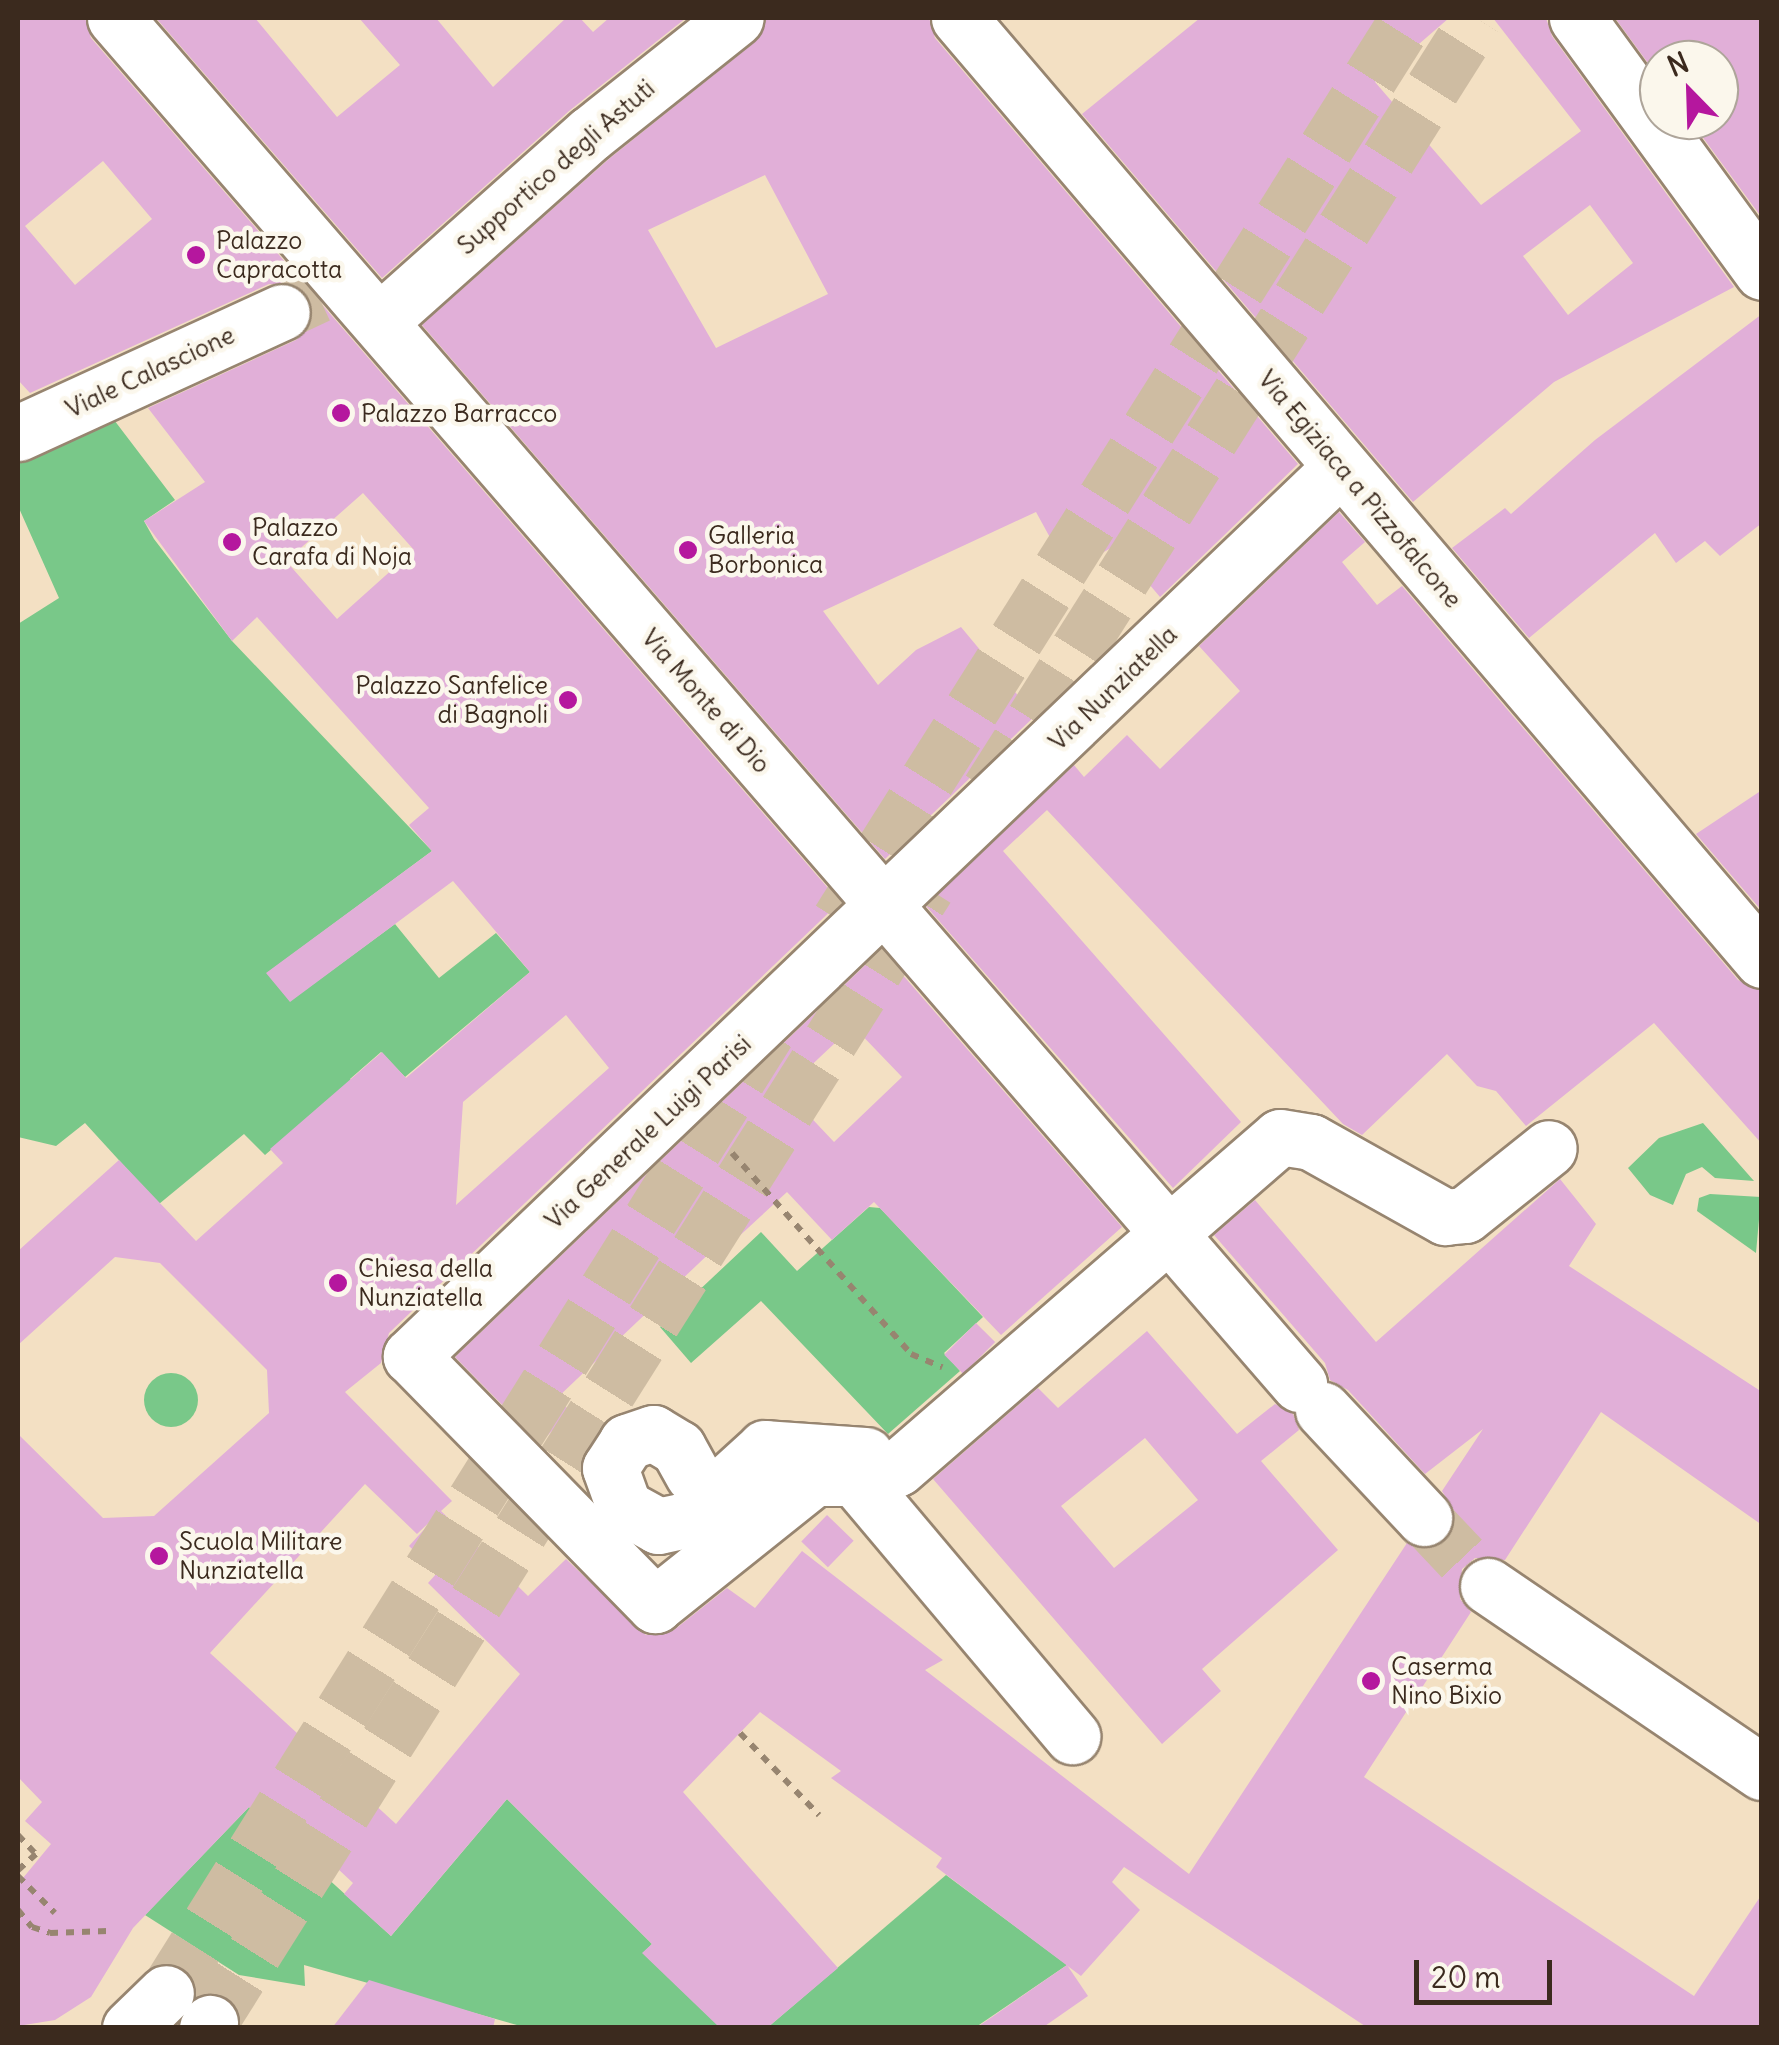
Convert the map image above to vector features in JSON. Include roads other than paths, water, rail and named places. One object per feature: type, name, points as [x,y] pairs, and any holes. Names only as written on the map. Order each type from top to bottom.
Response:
[{"type":"street","name":"Via Monte di Dio","points":[[115,18],[331,303],[885,908],[1163,1234],[1424,1518]]},
{"type":"street","name":"Supportico degli Astuti","points":[[331,303],[590,134],[736,18]]},
{"type":"street","name":"Via Egiziaca a Pizzofalcone","points":[[959,18],[1762,960]]},
{"type":"street","points":[[1576,18],[1762,272]]},
{"type":"street","name":"Viale Calascione","points":[[18,433],[331,303]]},
{"type":"street","name":"Via Nunziatella","points":[[885,908],[1341,467]]},
{"type":"street","name":"Via Generale Luigi Parisi","points":[[854,1477],[822,1474],[805,1483],[655,1604],[411,1356],[885,908]]},
{"type":"street","points":[[854,1477],[888,1475],[909,1459],[1163,1234],[1280,1137],[1298,1137],[1426,1211],[1454,1218],[1549,1148]]},
{"type":"street","points":[[693,1475],[678,1448],[662,1435],[644,1433],[627,1442],[610,1468],[614,1494],[631,1513],[658,1526],[686,1520],[765,1448],[909,1459]]},
{"type":"street","points":[[854,1477],[1072,1736]]},
{"type":"street","points":[[1488,1586],[1762,1772]]},
{"type":"tunnel","points":[[839,920],[1408,18]]},
{"type":"tunnel","points":[[989,790],[1477,18]]},
{"type":"tunnel","points":[[282,312],[318,295]]},
{"type":"tunnel","points":[[210,2023],[927,888]]},
{"type":"tunnel","points":[[166,1993],[774,1022]]},
{"type":"tunnel","points":[[1424,1518],[1488,1586]]},
{"type":"place","name":"Palazzo Capracotta","points":[[196,255]]},
{"type":"place","name":"Palazzo Barracco","points":[[341,413]]},
{"type":"place","name":"Palazzo Carafa di Noja","points":[[232,542]]},
{"type":"place","name":"Galleria Borbonica","points":[[688,550]]},
{"type":"place","name":"Palazzo Sanfelice di Bagnoli","points":[[568,700]]},
{"type":"place","name":"Chiesa della Nunziatella","points":[[338,1283]]},
{"type":"place","name":"Scuola Militare Nunziatella","points":[[159,1556]]},
{"type":"place","name":"Caserma Nino Bixio","points":[[1371,1681]]}]
